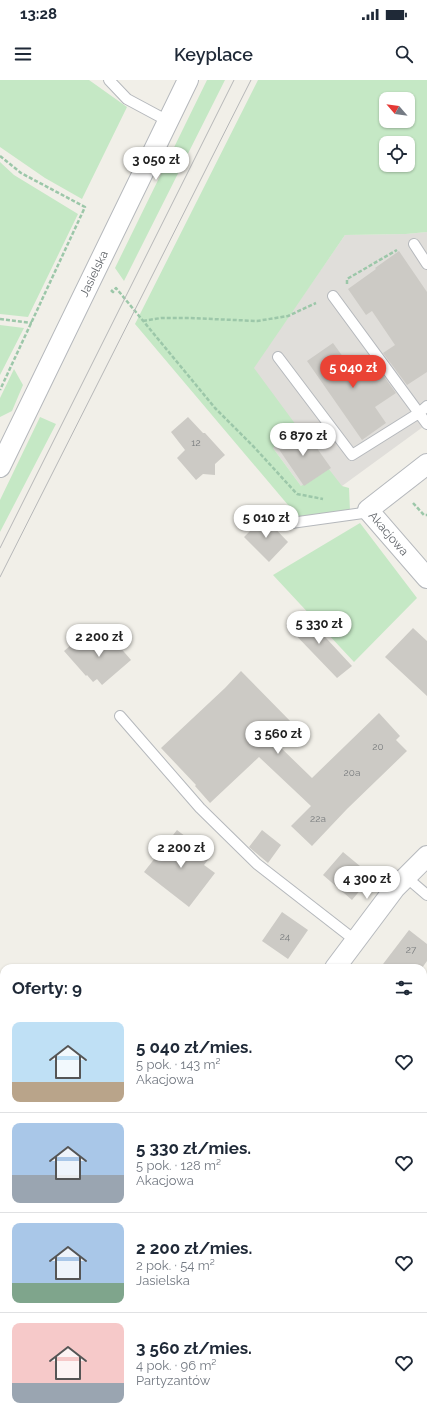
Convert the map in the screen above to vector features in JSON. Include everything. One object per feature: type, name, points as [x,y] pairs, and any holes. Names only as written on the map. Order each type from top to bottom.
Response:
[{"type":"street","name":"Jasielska","points":[[0,467],[5,442],[188,80]]},
{"type":"street","name":"Akacjowa","points":[[427,464],[368,510],[427,578]]},
{"type":"street","points":[[338,964],[395,888],[427,856]]},
{"type":"lane","points":[[109,80],[127,99],[168,121]]},
{"type":"lane","points":[[414,244],[427,264]]},
{"type":"lane","points":[[332,296],[427,424]]},
{"type":"lane","points":[[278,357],[352,455],[419,413],[427,406]]},
{"type":"lane","points":[[284,524],[370,512]]},
{"type":"lane","points":[[120,716],[200,808],[257,864],[356,941]]},
{"type":"lane","points":[[406,877],[427,895]]},
{"type":"path","points":[[0,156],[21,173],[85,207],[0,390]]},
{"type":"path","points":[[142,322],[161,318],[257,321],[288,316],[347,290],[347,279],[372,263],[405,246],[414,244]]},
{"type":"path","points":[[108,287],[113,292],[116,288],[142,322],[215,408],[254,446],[297,494],[325,500]]},
{"type":"path","points":[[0,319],[32,323]]},
{"type":"path","points":[[418,508],[424,515],[427,515]]},
{"type":"shaded area","points":[[427,232],[427,424],[342,486],[301,486],[273,448],[253,368],[345,235],[406,234]]},
{"type":"green space","points":[[0,80],[89,80],[127,107],[82,199],[45,178],[0,147]]},
{"type":"green space","points":[[207,80],[225,80],[124,281],[115,268]]},
{"type":"green space","points":[[258,80],[427,80],[427,232],[406,234],[345,235],[254,368],[296,425],[273,448],[301,486],[328,468],[342,486],[349,488],[350,511],[299,518],[135,324]]},
{"type":"green space","points":[[0,162],[14,175],[78,214],[28,317],[0,314]]},
{"type":"green space","points":[[0,325],[24,328],[0,375]]},
{"type":"green space","points":[[14,369],[23,385],[12,411],[0,417],[0,398]]},
{"type":"green space","points":[[40,417],[56,424],[0,532],[0,500]]},
{"type":"green space","points":[[360,523],[417,598],[354,662],[273,575]]},
{"type":"building","points":[[399,251],[427,292],[427,372],[407,385],[383,353],[395,345],[372,311],[366,315],[348,289]]},
{"type":"building","points":[[333,343],[354,372],[372,360],[396,393],[375,407],[386,423],[362,440],[307,361]]},
{"type":"building","points":[[188,417],[225,455],[215,464],[215,475],[203,474],[196,480],[177,458],[185,450],[171,432]]},
{"type":"building","points":[[302,427],[331,468],[304,486],[276,445]]},
{"type":"building","points":[[264,517],[288,542],[269,562],[244,537]]},
{"type":"building","points":[[301,611],[352,666],[337,678],[286,625]]},
{"type":"building","points":[[413,628],[427,641],[427,696],[385,657]]},
{"type":"building","points":[[106,631],[131,660],[102,685],[97,679],[93,682],[87,675],[86,676],[64,651],[78,639],[86,648]]},
{"type":"building","points":[[241,671],[295,726],[277,744],[312,778],[379,713],[400,736],[396,740],[407,751],[347,809],[312,846],[291,826],[311,806],[259,757],[210,803],[195,786],[196,785],[161,748]]},
{"type":"building","points":[[177,830],[211,856],[204,865],[215,873],[189,907],[144,872]]},
{"type":"building","points":[[262,830],[281,845],[268,863],[249,847]]},
{"type":"building","points":[[343,852],[372,876],[352,900],[323,875]]},
{"type":"building","points":[[282,912],[308,930],[288,959],[262,941]]},
{"type":"building","points":[[409,930],[427,944],[427,961],[425,964],[383,964]]},
{"type":"tram line","points":[[0,548],[234,80]]},
{"type":"tram line","points":[[0,577],[251,80]]}]
